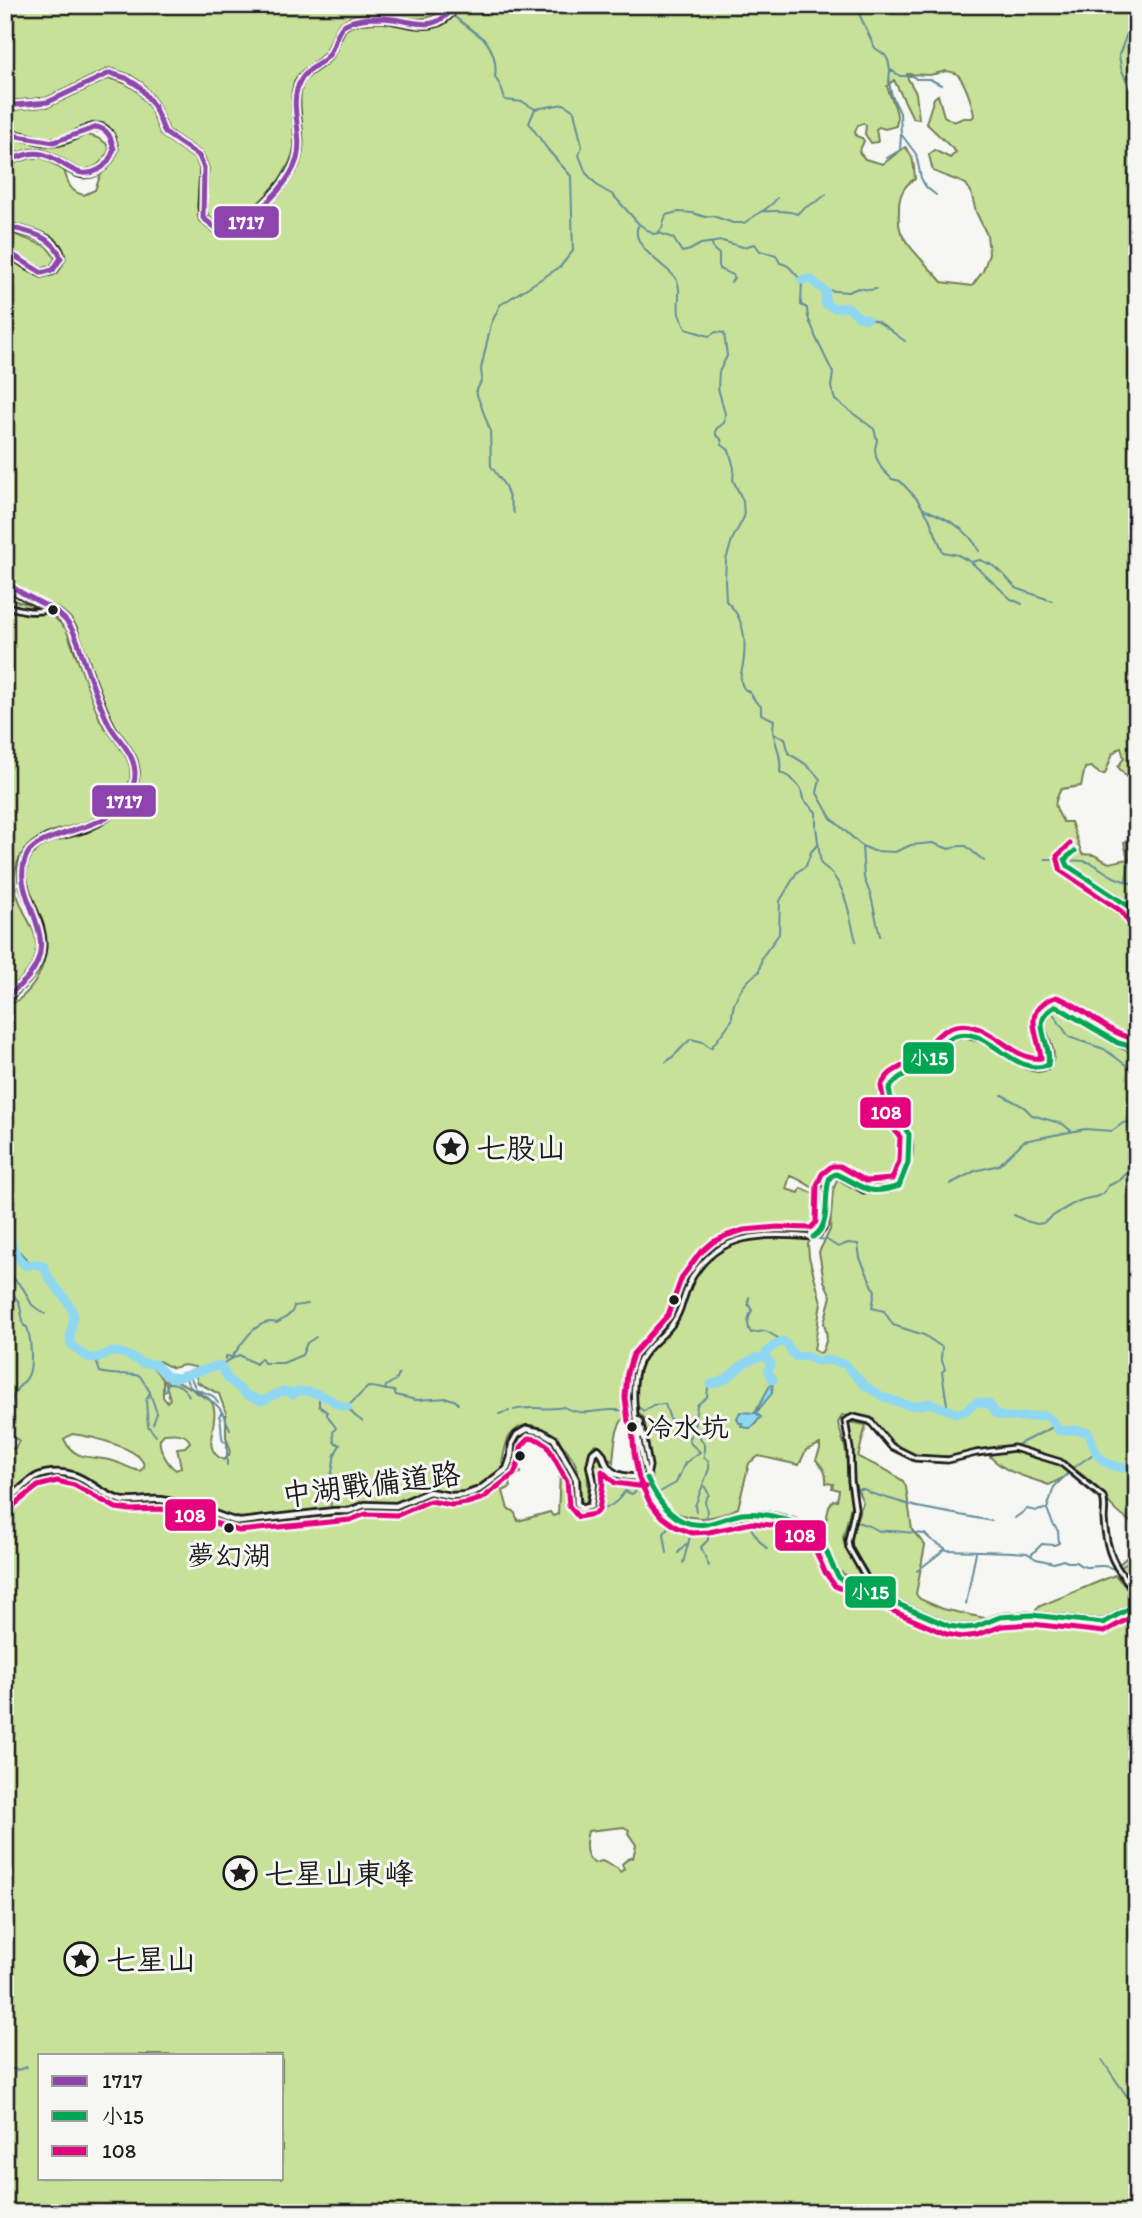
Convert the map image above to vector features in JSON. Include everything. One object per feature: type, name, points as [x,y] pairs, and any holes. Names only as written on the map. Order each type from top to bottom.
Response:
[{"type":"main road","points":[[5,106],[48,102],[110,73],[126,78],[148,96],[165,133],[192,150],[202,161],[203,218],[221,232],[236,232],[291,172],[298,158],[299,147],[296,97],[299,82],[328,56],[343,27],[349,22],[381,18],[419,26],[434,24],[452,12],[456,5]]},
{"type":"main road","points":[[5,134],[18,134],[52,142],[98,127],[109,134],[114,149],[107,163],[97,171],[85,175],[43,154],[27,154],[5,162]]},
{"type":"main road","points":[[5,226],[46,237],[58,247],[61,258],[53,270],[42,273],[5,250]]},
{"type":"main road","points":[[5,581],[16,592],[62,615],[73,630],[110,726],[132,757],[135,772],[127,797],[108,817],[86,828],[43,840],[28,852],[23,860],[19,875],[20,892],[38,930],[40,951],[29,979],[5,998]]},
{"type":"street","points":[[5,605],[22,611],[43,611],[50,608]]},
{"type":"street","points":[[1075,851],[1065,859],[1068,866],[1119,899],[1137,919]]},
{"type":"street","points":[[1137,1048],[1130,1048],[1108,1038],[1056,1006],[1047,1011],[1042,1023],[1051,1058],[1048,1065],[1042,1068],[1018,1063],[1003,1051],[974,1036],[952,1037],[947,1040],[921,1065],[896,1078],[889,1089],[895,1117],[909,1134],[908,1163],[899,1186],[890,1189],[864,1189],[835,1174],[830,1177],[826,1187],[825,1225],[818,1234],[813,1237],[746,1237],[720,1247],[691,1278],[675,1320],[640,1359],[634,1391],[647,1478],[660,1504],[680,1520],[695,1525],[747,1514],[798,1522],[819,1536],[826,1558],[840,1578],[949,1626],[963,1629],[975,1628],[1000,1617],[1032,1615],[1103,1623],[1137,1604]]},
{"type":"street","points":[[868,1590],[869,1583],[849,1548],[848,1541],[855,1508],[845,1422],[853,1417],[870,1420],[891,1446],[915,1458],[948,1461],[1014,1448],[1060,1462],[1103,1497],[1107,1550],[1121,1576],[1137,1592]]},
{"type":"street","points":[[637,1419],[644,1435]]},
{"type":"street","points":[[637,1419],[641,1420],[644,1435],[649,1466],[647,1478]]},
{"type":"street","points":[[641,1426],[647,1478]]},
{"type":"street","name":"中湖戰備道路","points":[[5,1501],[14,1497],[36,1477],[63,1474],[77,1476],[121,1500],[159,1500],[208,1511],[228,1520],[349,1511],[365,1505],[396,1506],[429,1492],[450,1496],[479,1490],[507,1469],[517,1434],[527,1429],[542,1432],[554,1439],[576,1479],[577,1503],[581,1509],[591,1506],[594,1477],[590,1466],[596,1450],[603,1452],[607,1465],[617,1475],[647,1478]]},
{"type":"green space","points":[[5,5],[447,5],[440,12],[423,18],[375,17],[338,27],[327,52],[306,69],[293,89],[294,146],[286,169],[270,190],[233,226],[211,218],[207,210],[205,158],[168,132],[156,103],[147,91],[114,72],[51,100],[5,103]]},
{"type":"green space","points":[[458,5],[1137,5],[1137,789],[1118,767],[1124,758],[1121,747],[1113,753],[1105,774],[1100,774],[1091,767],[1085,768],[1081,786],[1061,789],[1056,799],[1056,809],[1063,822],[1071,822],[1082,854],[1094,855],[1109,863],[1128,859],[1124,842],[1133,841],[1137,844],[1137,1527],[1074,1469],[1049,1485],[1005,1468],[984,1449],[959,1456],[912,1455],[890,1443],[873,1420],[842,1415],[838,1423],[847,1455],[848,1487],[852,1502],[843,1538],[846,1549],[861,1573],[863,1583],[842,1573],[834,1565],[819,1529],[826,1520],[833,1500],[837,1501],[839,1490],[832,1488],[833,1484],[826,1483],[824,1470],[816,1460],[820,1444],[806,1450],[799,1465],[759,1456],[749,1463],[738,1508],[701,1518],[678,1513],[660,1498],[650,1470],[645,1419],[638,1412],[624,1418],[620,1424],[615,1438],[613,1462],[601,1446],[595,1444],[590,1451],[585,1505],[580,1496],[578,1472],[573,1459],[561,1443],[544,1430],[526,1425],[517,1429],[509,1437],[502,1463],[521,1471],[509,1478],[511,1487],[503,1491],[508,1509],[514,1511],[518,1521],[550,1512],[553,1516],[558,1514],[560,1473],[566,1477],[572,1512],[586,1516],[595,1490],[594,1463],[597,1455],[609,1475],[634,1483],[659,1513],[683,1526],[698,1529],[762,1522],[789,1525],[815,1540],[823,1559],[839,1581],[868,1594],[870,1579],[852,1544],[854,1528],[863,1502],[854,1482],[852,1448],[847,1428],[848,1422],[866,1425],[858,1457],[903,1481],[912,1530],[925,1545],[916,1594],[920,1599],[943,1609],[1003,1622],[1027,1618],[1040,1606],[1115,1575],[1137,1599],[1137,2213],[5,2213],[5,1450],[15,1448],[19,1441],[5,1429],[5,1008],[29,990],[39,975],[45,958],[44,933],[25,889],[24,873],[30,858],[40,847],[55,839],[108,818],[123,806],[135,788],[138,772],[134,756],[106,711],[73,623],[57,609],[20,591],[5,577],[5,253],[30,270],[47,276],[54,275],[61,269],[65,257],[48,238],[5,225],[5,165],[30,157],[48,160],[64,170],[72,189],[84,195],[95,190],[116,148],[102,127],[56,141],[5,132],[5,108],[44,106],[104,78],[126,84],[139,92],[149,104],[164,136],[200,163],[198,206],[201,219],[217,234],[236,235],[279,192],[301,149],[299,90],[306,78],[327,59],[345,30],[365,23],[418,28],[438,25]],"holes":[[[946,71],[961,78],[974,116],[954,122],[944,116],[938,95],[934,98],[926,123],[956,152],[950,158],[934,150],[929,155],[933,171],[966,184],[987,235],[989,254],[983,271],[972,286],[942,282],[902,235],[899,226],[900,198],[903,190],[915,179],[908,150],[905,147],[883,164],[865,159],[859,152],[864,141],[856,136],[855,132],[858,125],[863,123],[866,125],[865,134],[871,143],[878,142],[876,129],[896,126],[896,111],[887,86],[894,80],[913,118],[919,119],[916,93],[907,74],[930,75]],[[835,1171],[840,1173],[833,1190],[830,1230],[819,1252],[824,1281],[831,1296],[824,1323],[826,1340],[822,1352],[819,1353],[814,1350],[821,1302],[808,1244],[821,1224],[821,1197],[801,1188],[799,1193],[786,1189],[790,1176],[820,1191],[826,1176]],[[153,1361],[159,1361],[172,1368],[184,1365],[195,1367],[197,1382],[219,1394],[226,1413],[226,1437],[230,1449],[224,1460],[212,1449],[214,1408],[211,1401],[172,1379],[165,1381],[170,1399],[167,1402],[163,1397],[163,1380],[152,1366]],[[72,1434],[102,1440],[135,1454],[142,1460],[144,1467],[140,1471],[106,1459],[80,1455],[74,1452],[64,1439]],[[164,1434],[186,1436],[190,1442],[185,1447],[177,1448],[181,1467],[176,1470],[170,1464],[162,1451],[160,1439]],[[624,1827],[629,1830],[628,1833],[636,1845],[633,1858],[630,1857],[622,1864],[624,1869],[620,1872],[602,1861],[594,1863],[587,1853],[588,1831]]]},
{"type":"green space","points":[[82,135],[98,138],[109,148],[107,159],[90,171],[71,169],[32,153],[5,158],[5,136],[55,144]]},
{"type":"green space","points":[[5,231],[46,246],[55,257],[53,264],[43,270],[36,268],[5,248]]},
{"type":"green space","points":[[5,594],[52,615],[66,629],[100,720],[127,758],[132,775],[126,794],[111,809],[92,819],[46,834],[31,845],[19,859],[15,887],[33,930],[36,949],[26,974],[5,992]]},
{"type":"green space","points":[[1137,1548],[1137,1588],[1117,1566]]},
{"type":"water","points":[[773,1380],[772,1393],[756,1413],[761,1417],[752,1427],[741,1426],[742,1423],[739,1423],[737,1418],[740,1412],[755,1413]]},
{"type":"waterway","points":[[439,5],[485,40],[491,48],[496,67],[495,77],[505,100],[523,102],[535,109],[564,104],[574,111],[582,146],[579,155],[586,173],[599,187],[613,195],[639,224],[653,234],[659,233],[673,238],[682,252],[701,244],[722,241],[743,247],[755,244],[760,251],[776,255],[780,263],[790,268],[802,280],[801,305],[807,308],[815,336],[833,373],[831,387],[835,400],[874,429],[877,440],[876,457],[882,469],[892,479],[900,481],[917,499],[929,518],[943,552],[958,555],[971,562],[980,560],[992,565],[1016,588],[1052,601]]},
{"type":"waterway","points":[[855,5],[875,48],[888,60],[889,83],[900,113],[901,134],[916,154],[921,178],[926,187],[936,195]]},
{"type":"waterway","points":[[1127,5],[1129,15],[1137,22]]},
{"type":"waterway","points":[[1132,20],[1119,55],[1121,68],[1133,96],[1137,97]]},
{"type":"waterway","points":[[891,70],[900,76],[930,79],[941,85]]},
{"type":"waterway","points":[[514,513],[505,486],[491,466],[490,430],[476,392],[482,379],[481,369],[491,324],[500,305],[560,267],[573,251],[571,176],[529,123],[535,109]]},
{"type":"waterway","points":[[887,158],[900,150],[901,135]]},
{"type":"waterway","points":[[658,233],[666,215],[678,212],[744,223],[762,211],[797,214],[826,194]]},
{"type":"waterway","points":[[763,211],[777,198]]},
{"type":"waterway","points":[[638,226],[637,233],[643,247],[677,280],[679,314],[686,329],[709,336],[716,332],[724,333],[727,356],[719,372],[718,388],[725,414],[724,423],[716,429],[716,435],[729,450],[734,468],[733,480],[743,501],[744,517],[732,540],[726,560],[725,580],[726,601],[737,615],[743,630],[745,647],[741,681],[744,689],[761,706],[761,714],[774,720],[780,772],[791,778],[801,789],[803,799],[816,812],[821,864],[830,871],[841,889],[856,941]]},
{"type":"waterway","points":[[712,244],[719,254],[719,269],[733,275],[731,282]]},
{"type":"waterway","points":[[802,280],[810,279],[826,292],[825,303],[830,307],[848,307],[859,317],[867,319]]},
{"type":"waterway","points":[[824,290],[848,292],[858,288],[876,289]]},
{"type":"waterway","points":[[867,319],[882,324],[905,341]]},
{"type":"waterway","points":[[924,509],[963,530],[979,551]]},
{"type":"waterway","points":[[972,563],[1011,599],[1022,604]]},
{"type":"waterway","points":[[773,734],[785,738],[789,754],[806,765],[820,779],[817,793],[831,818],[862,846],[864,878],[880,936]]},
{"type":"waterway","points":[[1126,840],[1130,855],[1126,880]]},
{"type":"waterway","points":[[862,846],[874,851],[895,852],[911,845],[933,843],[949,849],[966,846],[984,861]]},
{"type":"waterway","points":[[666,1062],[691,1039],[703,1042],[711,1048],[732,1020],[740,992],[759,972],[762,957],[779,934],[780,901],[797,872],[806,866],[817,845]]},
{"type":"waterway","points":[[1045,859],[1059,859],[1061,862]]},
{"type":"waterway","points":[[1070,861],[1090,863],[1137,886]]},
{"type":"waterway","points":[[1052,1012],[1069,1037],[1104,1049],[1137,1073]]},
{"type":"waterway","points":[[1002,1095],[1024,1107],[1032,1115],[1063,1124],[1071,1131]]},
{"type":"waterway","points":[[950,1184],[975,1171],[999,1165],[1024,1141],[1085,1129],[1112,1131],[1123,1123],[1137,1121]]},
{"type":"waterway","points":[[1026,1221],[1043,1223],[1074,1203],[1099,1196],[1137,1162]]},
{"type":"waterway","points":[[1014,1215],[1024,1220]]},
{"type":"waterway","points":[[5,1230],[21,1262],[26,1266],[44,1266],[49,1278],[67,1300],[73,1313],[71,1343],[83,1355],[98,1358],[116,1352],[141,1363],[155,1364],[167,1376],[177,1378],[220,1365],[229,1380],[247,1395],[262,1401],[282,1391],[293,1395],[302,1391],[319,1394],[347,1407]]},
{"type":"waterway","points":[[819,1239],[827,1240],[838,1247],[848,1243],[858,1244],[860,1258],[875,1291],[872,1308],[884,1311],[893,1325],[924,1335],[942,1347],[941,1358],[945,1369],[942,1372],[948,1411]]},
{"type":"waterway","points":[[13,1250],[19,1251],[34,1264]]},
{"type":"waterway","points":[[5,1263],[13,1277],[10,1291],[19,1302],[31,1352],[28,1376],[12,1400],[12,1421]]},
{"type":"waterway","points":[[14,1279],[23,1288],[32,1305],[45,1314]]},
{"type":"waterway","points":[[749,1297],[748,1304],[752,1310],[748,1325],[751,1333],[766,1331],[783,1341]]},
{"type":"waterway","points":[[226,1359],[226,1356],[232,1357],[257,1327],[270,1322],[277,1323],[290,1314],[294,1306],[308,1304]]},
{"type":"waterway","points":[[220,1365],[239,1355],[256,1364],[261,1358],[264,1363],[283,1363],[302,1355],[307,1343],[316,1337]]},
{"type":"waterway","points":[[773,1380],[768,1370],[771,1364],[765,1356],[770,1349],[783,1341],[796,1357],[805,1356],[817,1361],[845,1364],[864,1385],[883,1397],[914,1406],[930,1403],[956,1413],[963,1412],[977,1402],[989,1404],[1000,1416],[1044,1415],[1052,1420],[1059,1431],[1088,1432],[1097,1454],[1106,1463],[1117,1467],[1137,1468]]},
{"type":"waterway","points":[[711,1384],[726,1378],[755,1358],[765,1356]]},
{"type":"waterway","points":[[95,1358],[100,1372],[140,1376],[150,1392],[146,1401],[148,1426],[156,1436]]},
{"type":"waterway","points":[[189,1374],[196,1389],[213,1396],[218,1403]]},
{"type":"waterway","points":[[385,1390],[399,1374]]},
{"type":"waterway","points":[[185,1375],[191,1388],[213,1402],[222,1412],[219,1416],[223,1441],[227,1442],[227,1465]]},
{"type":"waterway","points":[[168,1376],[168,1383],[181,1386],[189,1396]]},
{"type":"waterway","points":[[165,1391],[168,1383]]},
{"type":"waterway","points":[[638,1407],[644,1411],[653,1405],[665,1404],[671,1422],[679,1425],[680,1438],[690,1437],[697,1405],[707,1397],[711,1384]]},
{"type":"waterway","points":[[362,1421],[347,1407],[368,1387],[394,1391],[396,1395],[416,1400],[448,1398],[458,1404]]},
{"type":"waterway","points":[[150,1393],[157,1413],[153,1424]]},
{"type":"waterway","points":[[319,1396],[319,1406],[327,1412],[336,1428],[333,1432],[334,1442],[340,1445],[327,1487],[330,1509]]},
{"type":"waterway","points":[[514,1410],[564,1407],[587,1412],[625,1411],[631,1407]]},
{"type":"waterway","points":[[499,1414],[509,1411]]},
{"type":"waterway","points":[[222,1412],[230,1429]]},
{"type":"waterway","points":[[1017,1445],[1055,1426]]},
{"type":"waterway","points":[[694,1428],[704,1444],[704,1457],[709,1462],[709,1469],[695,1506],[696,1511]]},
{"type":"waterway","points":[[658,1493],[676,1483],[685,1463],[700,1452],[689,1442],[690,1438]]},
{"type":"waterway","points":[[1073,1468],[1096,1452]]},
{"type":"waterway","points":[[1053,1524],[1047,1509],[1054,1487],[1069,1472]]},
{"type":"waterway","points":[[615,1485],[619,1481],[626,1486],[631,1481],[639,1485],[656,1508],[671,1522],[664,1534],[667,1553]]},
{"type":"waterway","points":[[703,1484],[709,1494],[705,1501],[706,1519]]},
{"type":"waterway","points":[[593,1510],[611,1505],[625,1491],[632,1494],[640,1488]]},
{"type":"waterway","points":[[856,1489],[864,1489],[917,1507],[992,1521]]},
{"type":"waterway","points":[[1015,1518],[1027,1509],[1045,1509]]},
{"type":"waterway","points":[[854,1521],[879,1531],[925,1534],[947,1550],[1027,1553],[1036,1559],[1054,1563],[1063,1560],[1086,1567],[1104,1566],[1114,1569]]},
{"type":"waterway","points":[[713,1527],[728,1528],[748,1524],[767,1549]]},
{"type":"waterway","points":[[1031,1555],[1042,1544],[1059,1543],[1058,1531],[1054,1525]]},
{"type":"waterway","points":[[683,1563],[692,1529]]},
{"type":"waterway","points":[[709,1566],[701,1547],[713,1529]]},
{"type":"waterway","points":[[678,1553],[686,1544]]},
{"type":"waterway","points":[[917,1571],[944,1550]]},
{"type":"waterway","points":[[966,1604],[976,1552]]},
{"type":"waterway","points":[[1120,1568],[1137,1556]]},
{"type":"waterway","points":[[1102,2060],[1137,2111]]},
{"type":"waterway","points":[[5,2068],[17,2070],[27,2067]]},
{"type":"transit line","name":"1717","points":[[5,106],[48,102],[110,73],[126,78],[140,87],[154,106],[165,133],[199,156],[204,168],[203,218],[221,232],[236,232],[271,199],[293,170],[299,149],[295,108],[297,89],[307,72],[329,55],[343,26],[373,18],[431,23],[448,15],[456,5]]},
{"type":"transit line","name":"1717","points":[[5,134],[54,142],[97,127],[107,132],[114,149],[106,164],[90,173],[76,171],[49,156],[37,153],[5,162]]},
{"type":"transit line","name":"1717","points":[[5,226],[45,239],[52,244],[61,258],[53,270],[42,273],[5,250]]},
{"type":"transit line","name":"1717","points":[[5,581],[53,610],[70,626],[102,710],[129,753],[135,772],[130,791],[108,816],[88,826],[51,838],[32,848],[27,855],[23,870],[24,885],[41,944],[38,960],[29,976],[5,998]]},
{"type":"transit line","name":"108","points":[[1070,844],[1057,856],[1061,871],[1121,911],[1130,924]]},
{"type":"transit line","name":"小15","points":[[1075,851],[1065,859],[1068,866],[1127,905],[1137,919]]},
{"type":"transit line","name":"108","points":[[1137,1039],[1115,1032],[1067,1001],[1056,997],[1045,1002],[1035,1015],[1035,1031],[1041,1058],[1029,1057],[982,1030],[969,1026],[956,1026],[941,1033],[918,1056],[888,1075],[881,1086],[887,1120],[900,1137],[899,1161],[892,1179],[866,1181],[840,1166],[832,1166],[822,1174],[817,1185],[816,1222],[811,1228],[744,1230],[713,1242],[699,1254],[682,1277],[668,1315],[633,1354],[627,1373],[625,1398],[639,1479],[650,1503],[676,1527],[692,1533],[752,1523],[790,1530],[812,1542],[825,1572],[835,1586],[946,1634],[962,1637],[1002,1626],[1032,1624],[1104,1632],[1137,1614]]},
{"type":"transit line","name":"小15","points":[[813,1237],[819,1232],[825,1218],[830,1177],[836,1174],[872,1190],[899,1186],[908,1163],[909,1134],[895,1117],[889,1089],[896,1080],[923,1063],[952,1037],[964,1034],[976,1036],[1023,1064],[1035,1067],[1048,1065],[1049,1056],[1042,1025],[1048,1012],[1056,1006],[1118,1043],[1137,1048]]},
{"type":"transit line","name":"108","points":[[9,1509],[38,1486],[57,1481],[74,1485],[116,1508],[161,1509],[239,1531],[350,1520],[366,1514],[398,1515],[430,1501],[452,1505],[483,1498],[514,1474],[521,1447],[529,1438],[547,1445],[567,1481],[569,1506],[578,1517],[594,1514],[599,1510],[602,1471],[615,1483],[646,1487]]},
{"type":"transit line","name":"小15","points":[[647,1478],[669,1512],[686,1522],[706,1524],[742,1514],[754,1514],[805,1527],[819,1536],[840,1579],[949,1626],[975,1627],[1000,1617],[1032,1615],[1103,1623],[1137,1604]]},
{"type":"place","name":"七股山","points":[[451,1147]]},
{"type":"place","name":"冷水坑","points":[[632,1427]]},
{"type":"place","name":"夢幻湖","points":[[229,1528]]},
{"type":"place","name":"七星山東峰","points":[[240,1873]]},
{"type":"place","name":"七星山","points":[[81,1959]]}]
